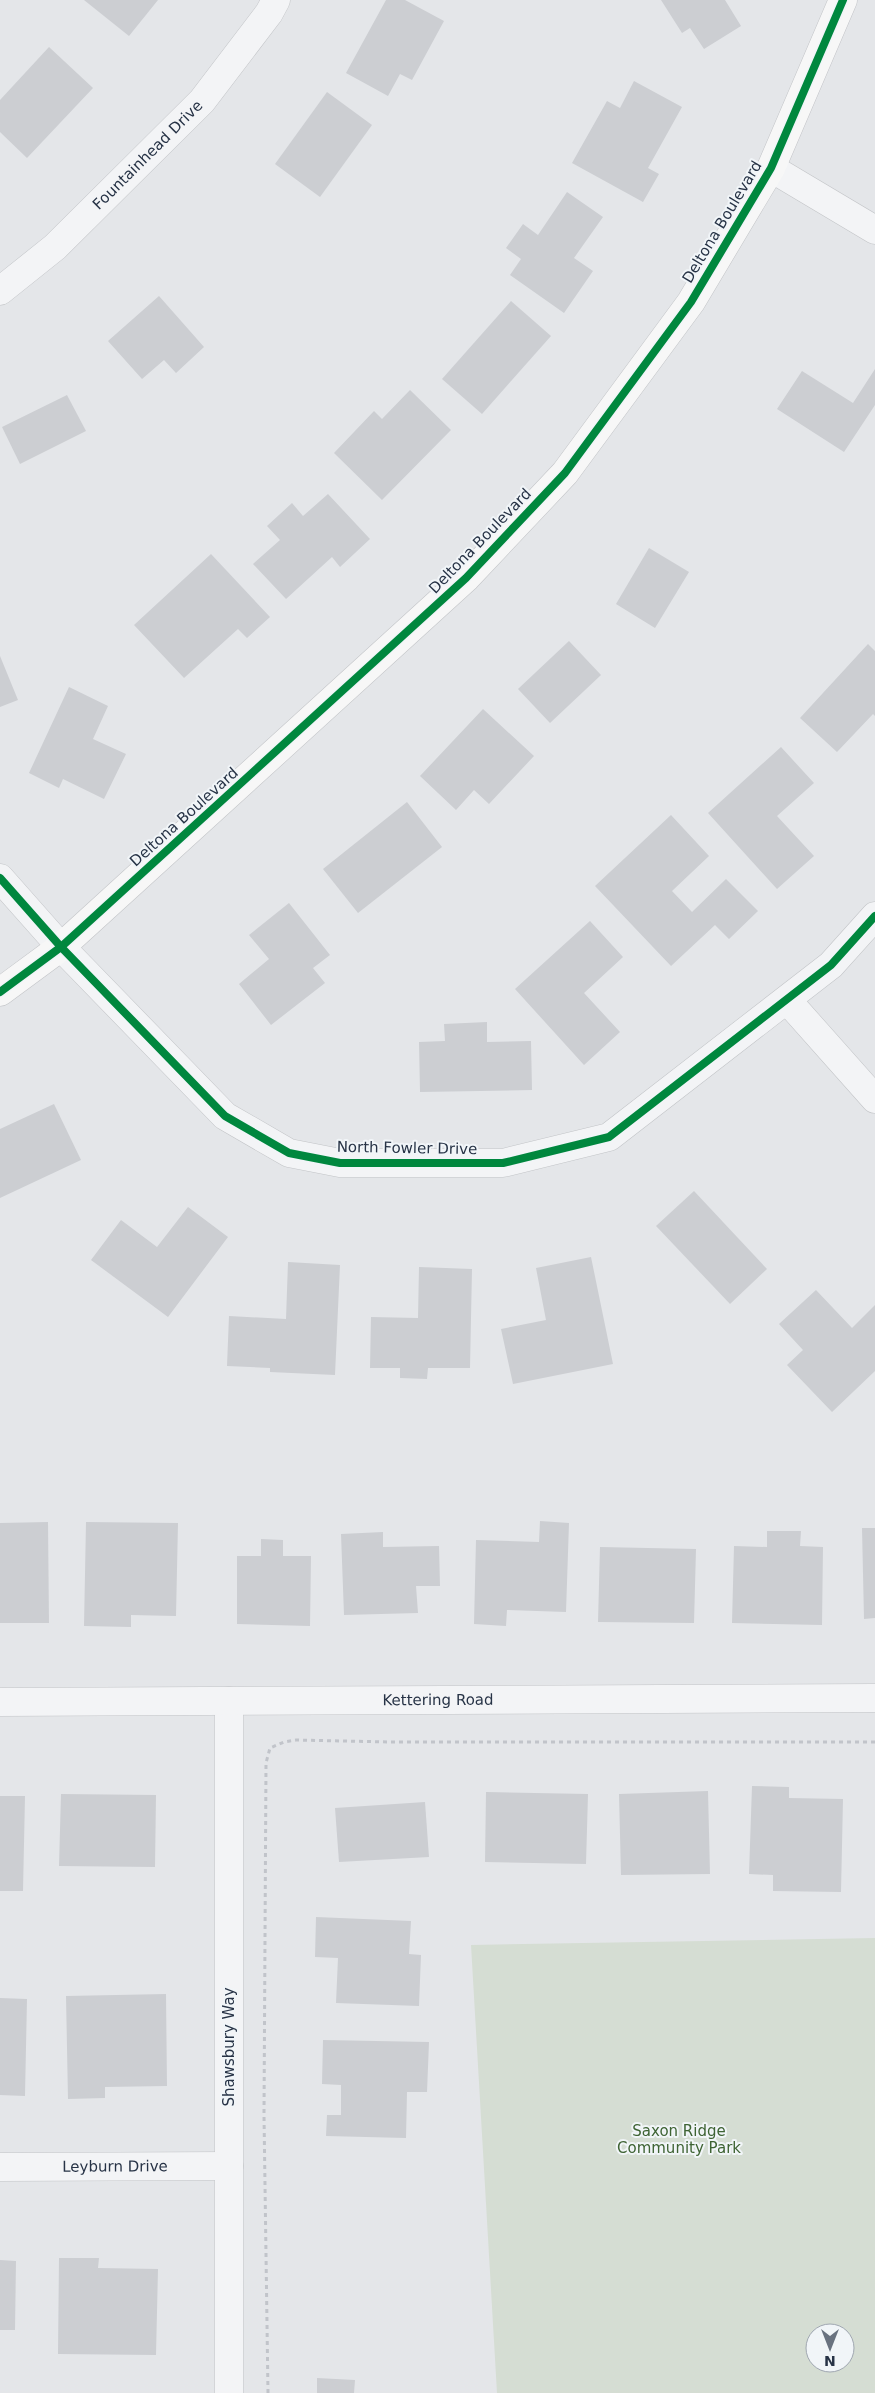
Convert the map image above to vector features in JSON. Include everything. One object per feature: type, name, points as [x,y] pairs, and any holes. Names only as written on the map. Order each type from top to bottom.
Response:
[{"type":"street","name":"Fountainhead Drive","points":[[0,292],[55,247],[202,101],[269,13],[276,0]]},
{"type":"street","name":"Deltona Boulevard","points":[[0,992],[61,947],[466,578],[565,473],[691,302],[771,168],[844,0]]},
{"type":"street","points":[[771,168],[875,230]]},
{"type":"street","name":"North Fowler Drive","points":[[0,878],[61,947],[225,1116],[289,1153],[340,1163],[502,1163],[609,1137],[831,965],[875,916]]},
{"type":"street","points":[[787,1000],[875,1099]]},
{"type":"street","name":"Kettering Road","points":[[0,1702],[875,1698]]},
{"type":"street","name":"Shawsbury Way","points":[[229,1701],[229,2393]]},
{"type":"street","name":"Leyburn Drive","points":[[0,2167],[229,2166]]},
{"type":"path","points":[[268,2393],[264,2096],[266,1764],[270,1748],[284,1742],[296,1740],[391,1742],[875,1742]]},
{"type":"green space","name":"Saxon Ridge Community Park","points":[[875,1938],[875,2393],[497,2393],[471,1945]]},
{"type":"building","points":[[84,0],[158,0],[129,36]]},
{"type":"building","points":[[386,0],[405,0],[444,21],[412,80],[400,74],[388,96],[346,73]]},
{"type":"building","points":[[661,0],[725,0],[741,26],[704,49],[690,28],[682,33]]},
{"type":"building","points":[[49,47],[93,88],[27,158],[0,132],[0,100]]},
{"type":"building","points":[[634,81],[682,107],[648,168],[659,174],[643,202],[572,163],[607,101],[620,108]]},
{"type":"building","points":[[327,92],[372,125],[320,197],[275,164]]},
{"type":"building","points":[[567,192],[603,217],[574,258],[593,271],[564,313],[510,275],[521,259],[506,248],[523,224],[538,235]]},
{"type":"building","points":[[159,296],[204,347],[176,373],[164,360],[142,379],[108,341]]},
{"type":"building","points":[[511,301],[551,336],[482,414],[442,379]]},
{"type":"building","points":[[875,369],[875,405],[844,452],[777,409],[802,371],[853,403]]},
{"type":"building","points":[[410,390],[451,430],[382,500],[334,453],[374,411],[382,419]]},
{"type":"building","points":[[67,395],[86,431],[20,464],[2,427]]},
{"type":"building","points":[[328,494],[370,539],[340,567],[332,557],[286,599],[253,564],[280,540],[267,526],[292,503],[303,516]]},
{"type":"building","points":[[649,548],[689,572],[655,628],[616,604]]},
{"type":"building","points":[[211,554],[270,617],[247,638],[238,629],[184,678],[134,625]]},
{"type":"building","points":[[569,641],[601,675],[550,723],[518,689]]},
{"type":"building","points":[[868,644],[875,651],[875,716],[873,714],[837,752],[800,718]]},
{"type":"building","points":[[0,656],[18,700],[0,707]]},
{"type":"building","points":[[69,687],[108,706],[93,739],[126,754],[104,799],[63,779],[59,788],[29,773]]},
{"type":"building","points":[[483,709],[534,756],[489,804],[474,790],[456,810],[420,776]]},
{"type":"building","points":[[781,747],[814,783],[777,816],[814,856],[777,889],[708,813]]},
{"type":"building","points":[[407,802],[442,847],[358,913],[323,869]]},
{"type":"building","points":[[671,815],[709,856],[672,891],[692,912],[726,879],[758,911],[729,939],[715,925],[671,966],[595,886]]},
{"type":"building","points":[[289,903],[330,955],[313,968],[325,983],[271,1025],[239,984],[269,959],[249,935]]},
{"type":"building","points":[[590,921],[623,957],[584,993],[620,1032],[584,1065],[515,989]]},
{"type":"building","points":[[487,1022],[487,1042],[531,1041],[532,1090],[420,1092],[419,1042],[445,1041],[444,1024]]},
{"type":"building","points":[[54,1104],[81,1160],[0,1198],[0,1129]]},
{"type":"building","points":[[694,1191],[767,1269],[730,1304],[656,1226]]},
{"type":"building","points":[[188,1207],[228,1237],[168,1317],[91,1260],[121,1220],[157,1247]]},
{"type":"building","points":[[591,1257],[613,1364],[513,1384],[501,1329],[546,1320],[536,1268]]},
{"type":"building","points":[[288,1262],[340,1265],[335,1375],[270,1372],[270,1368],[227,1366],[229,1316],[286,1319]]},
{"type":"building","points":[[419,1267],[472,1269],[470,1368],[428,1368],[427,1379],[400,1378],[400,1368],[370,1368],[371,1317],[418,1318]]},
{"type":"building","points":[[816,1290],[852,1328],[875,1305],[875,1371],[832,1412],[787,1365],[803,1350],[779,1324]]},
{"type":"building","points":[[540,1521],[569,1523],[566,1612],[507,1610],[506,1626],[474,1624],[476,1540],[539,1542]]},
{"type":"building","points":[[48,1522],[49,1623],[0,1623],[0,1523]]},
{"type":"building","points":[[86,1522],[178,1523],[176,1616],[131,1615],[131,1627],[84,1626]]},
{"type":"building","points":[[862,1528],[875,1528],[875,1618],[864,1619]]},
{"type":"building","points":[[767,1531],[801,1531],[800,1546],[823,1547],[822,1625],[732,1623],[734,1546],[767,1547]]},
{"type":"building","points":[[383,1532],[383,1547],[439,1546],[440,1586],[416,1586],[418,1613],[344,1615],[341,1534]]},
{"type":"building","points":[[261,1539],[283,1540],[283,1556],[311,1556],[310,1626],[237,1624],[237,1556],[261,1556]]},
{"type":"building","points":[[600,1547],[696,1549],[694,1623],[598,1622]]},
{"type":"building","points":[[752,1786],[789,1787],[789,1798],[843,1799],[841,1892],[773,1891],[773,1875],[749,1874]]},
{"type":"building","points":[[708,1791],[710,1874],[621,1875],[619,1794]]},
{"type":"building","points":[[486,1792],[588,1794],[586,1864],[485,1862]]},
{"type":"building","points":[[61,1794],[156,1795],[155,1867],[59,1866]]},
{"type":"building","points":[[0,1796],[25,1796],[23,1891],[0,1891]]},
{"type":"building","points":[[425,1802],[429,1857],[339,1862],[335,1808]]},
{"type":"building","points":[[316,1917],[411,1921],[409,1954],[421,1955],[419,2006],[336,2003],[338,1958],[315,1957]]},
{"type":"building","points":[[166,1994],[167,2086],[105,2087],[105,2098],[68,2099],[66,1996]]},
{"type":"building","points":[[0,1998],[27,1999],[25,2096],[0,2095]]},
{"type":"building","points":[[323,2040],[429,2042],[427,2092],[407,2092],[406,2138],[326,2136],[327,2115],[341,2115],[341,2085],[322,2084]]},
{"type":"building","points":[[59,2258],[99,2258],[98,2268],[158,2269],[156,2355],[58,2354]]},
{"type":"building","points":[[0,2260],[16,2261],[15,2330],[0,2330]]},
{"type":"building","points":[[317,2378],[355,2380],[354,2393],[317,2393]]},
{"type":"cycle path","points":[[0,992],[61,947],[466,578],[565,473],[691,302],[771,168],[843,0]]},
{"type":"cycle path","points":[[0,878],[61,947],[225,1116],[289,1153],[340,1163],[503,1163],[609,1137],[831,965],[875,916]]}]
